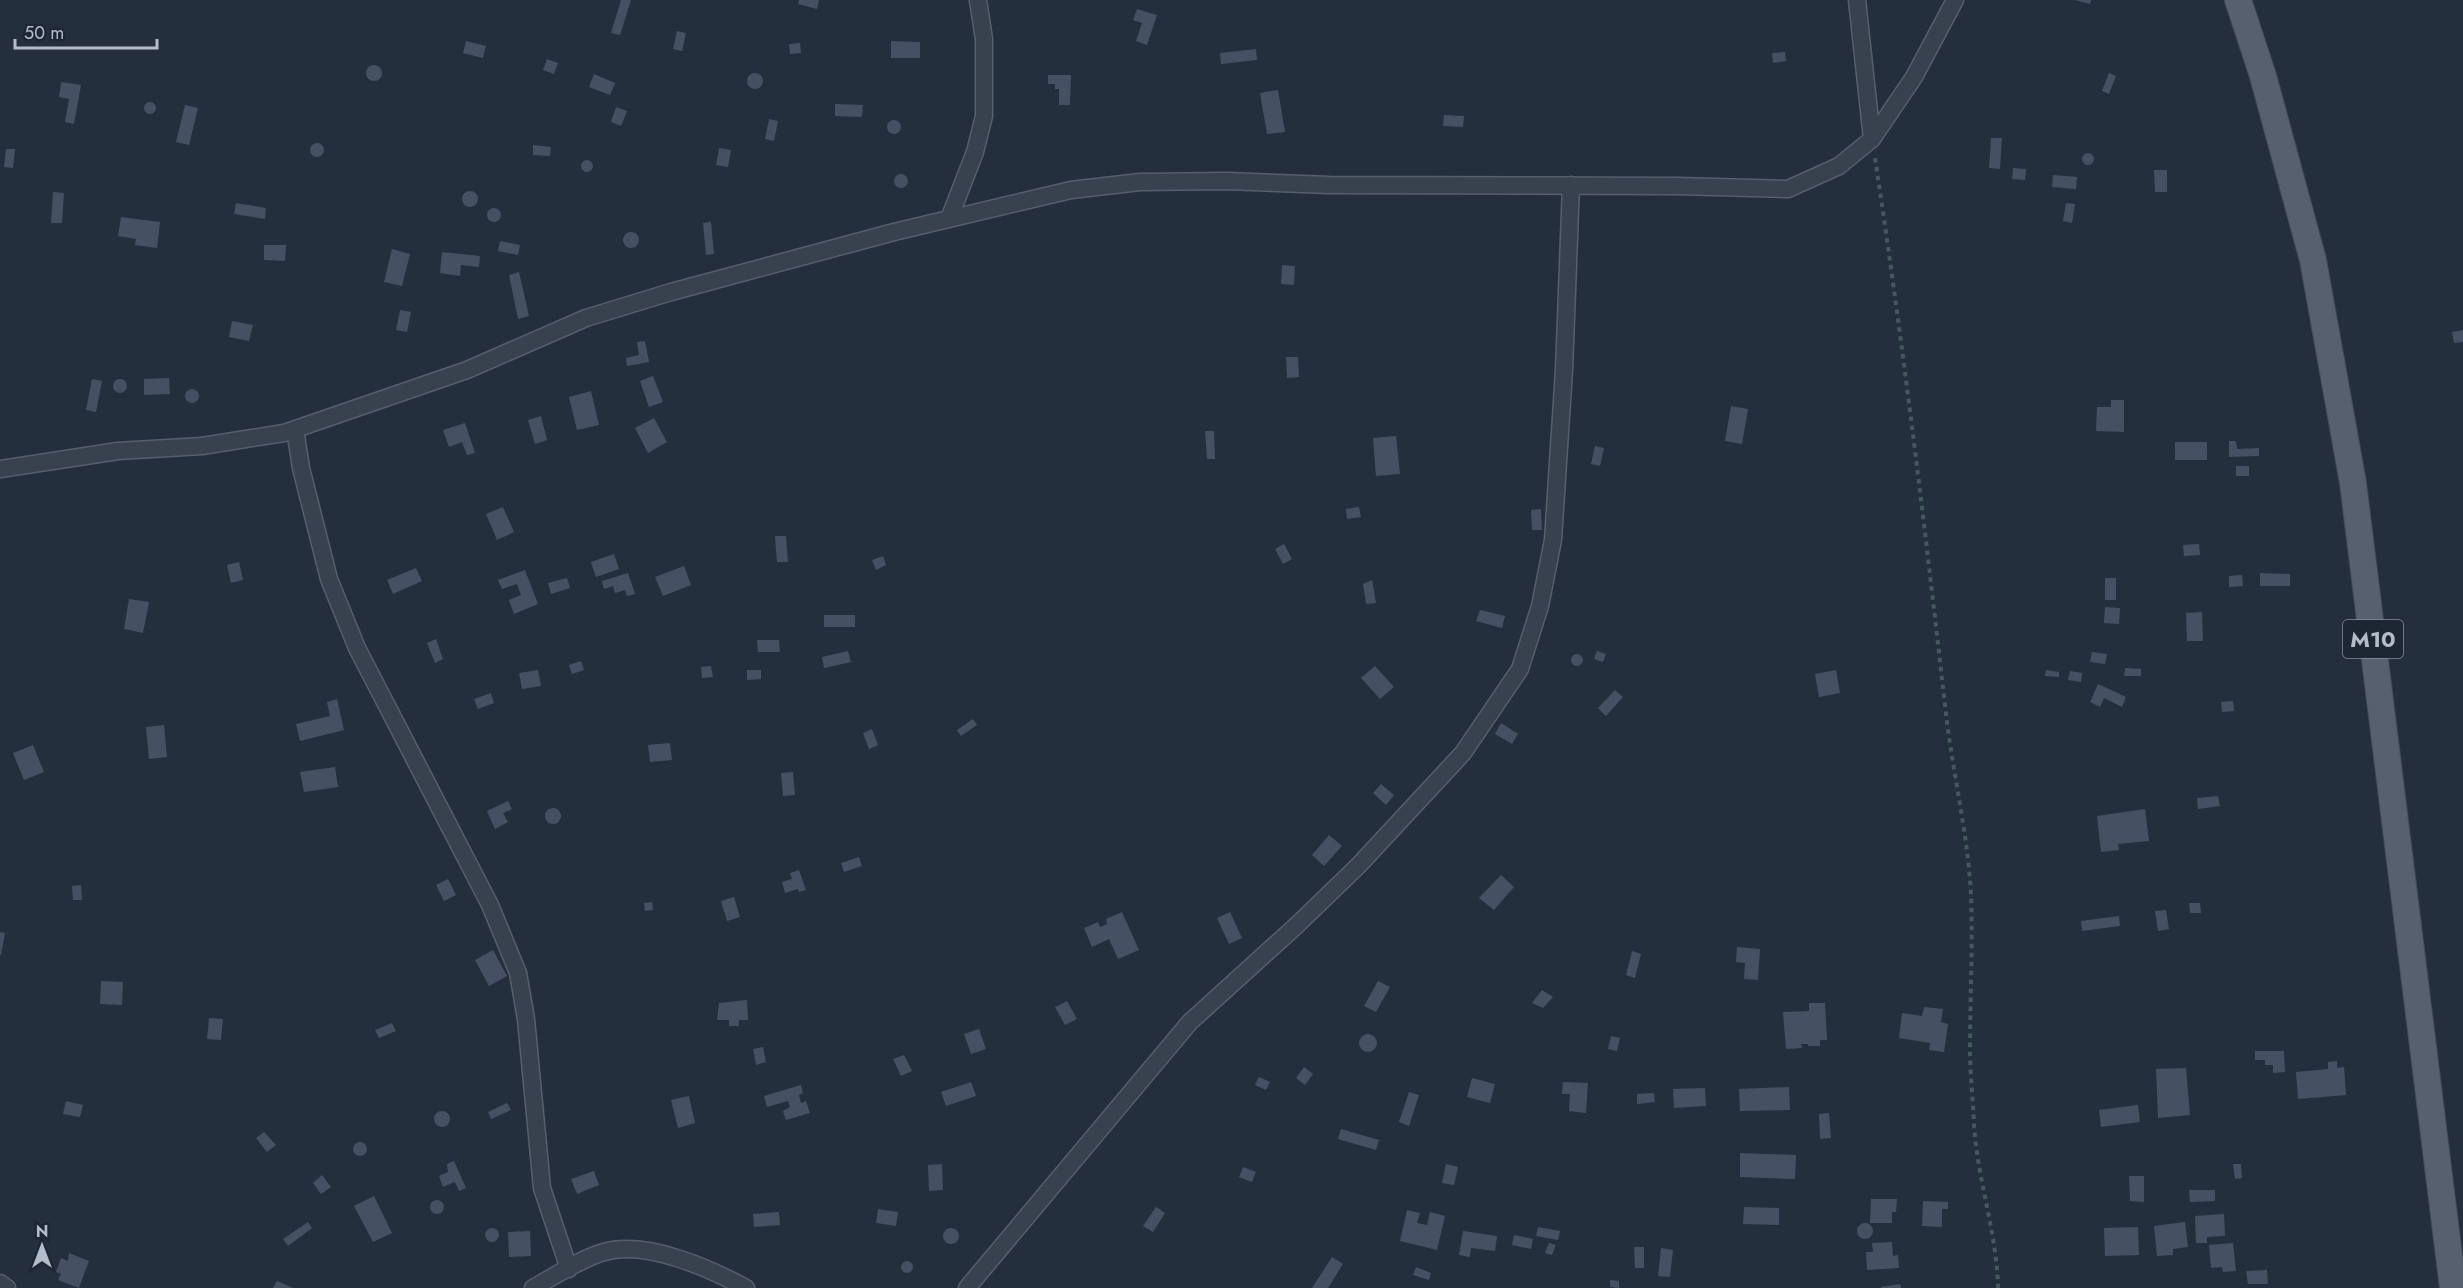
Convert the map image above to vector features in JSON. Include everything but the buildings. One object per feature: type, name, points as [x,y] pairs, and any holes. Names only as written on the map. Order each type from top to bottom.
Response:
[{"type":"main road","name":"M10","points":[[2238,0],[2263,76],[2313,260],[2353,483],[2453,1288]]},
{"type":"street","points":[[949,219],[972,161],[984,116],[984,39],[978,0]]},
{"type":"street","points":[[1857,0],[1872,139]]},
{"type":"street","points":[[0,469],[118,451],[202,446],[284,433],[467,370],[586,318],[671,292],[949,219],[1071,190],[1140,182],[1788,189],[1839,166],[1872,139],[1914,77],[1955,0]]},
{"type":"street","points":[[967,1288],[1190,1022],[1359,865],[1463,753],[1520,669],[1540,606],[1553,540],[1564,370],[1571,185]]},
{"type":"street","points":[[295,429],[301,468],[329,579],[357,648],[490,905],[518,973],[526,1019],[542,1188],[569,1269]]},
{"type":"street","points":[[533,1288],[604,1252],[633,1250],[672,1256],[728,1278],[746,1288]]},
{"type":"street","points":[[0,1283],[7,1288]]},
{"type":"path","points":[[1872,139],[1908,392],[1947,718],[1971,893],[1970,1051],[1975,1138],[1989,1209],[1998,1288]]}]
